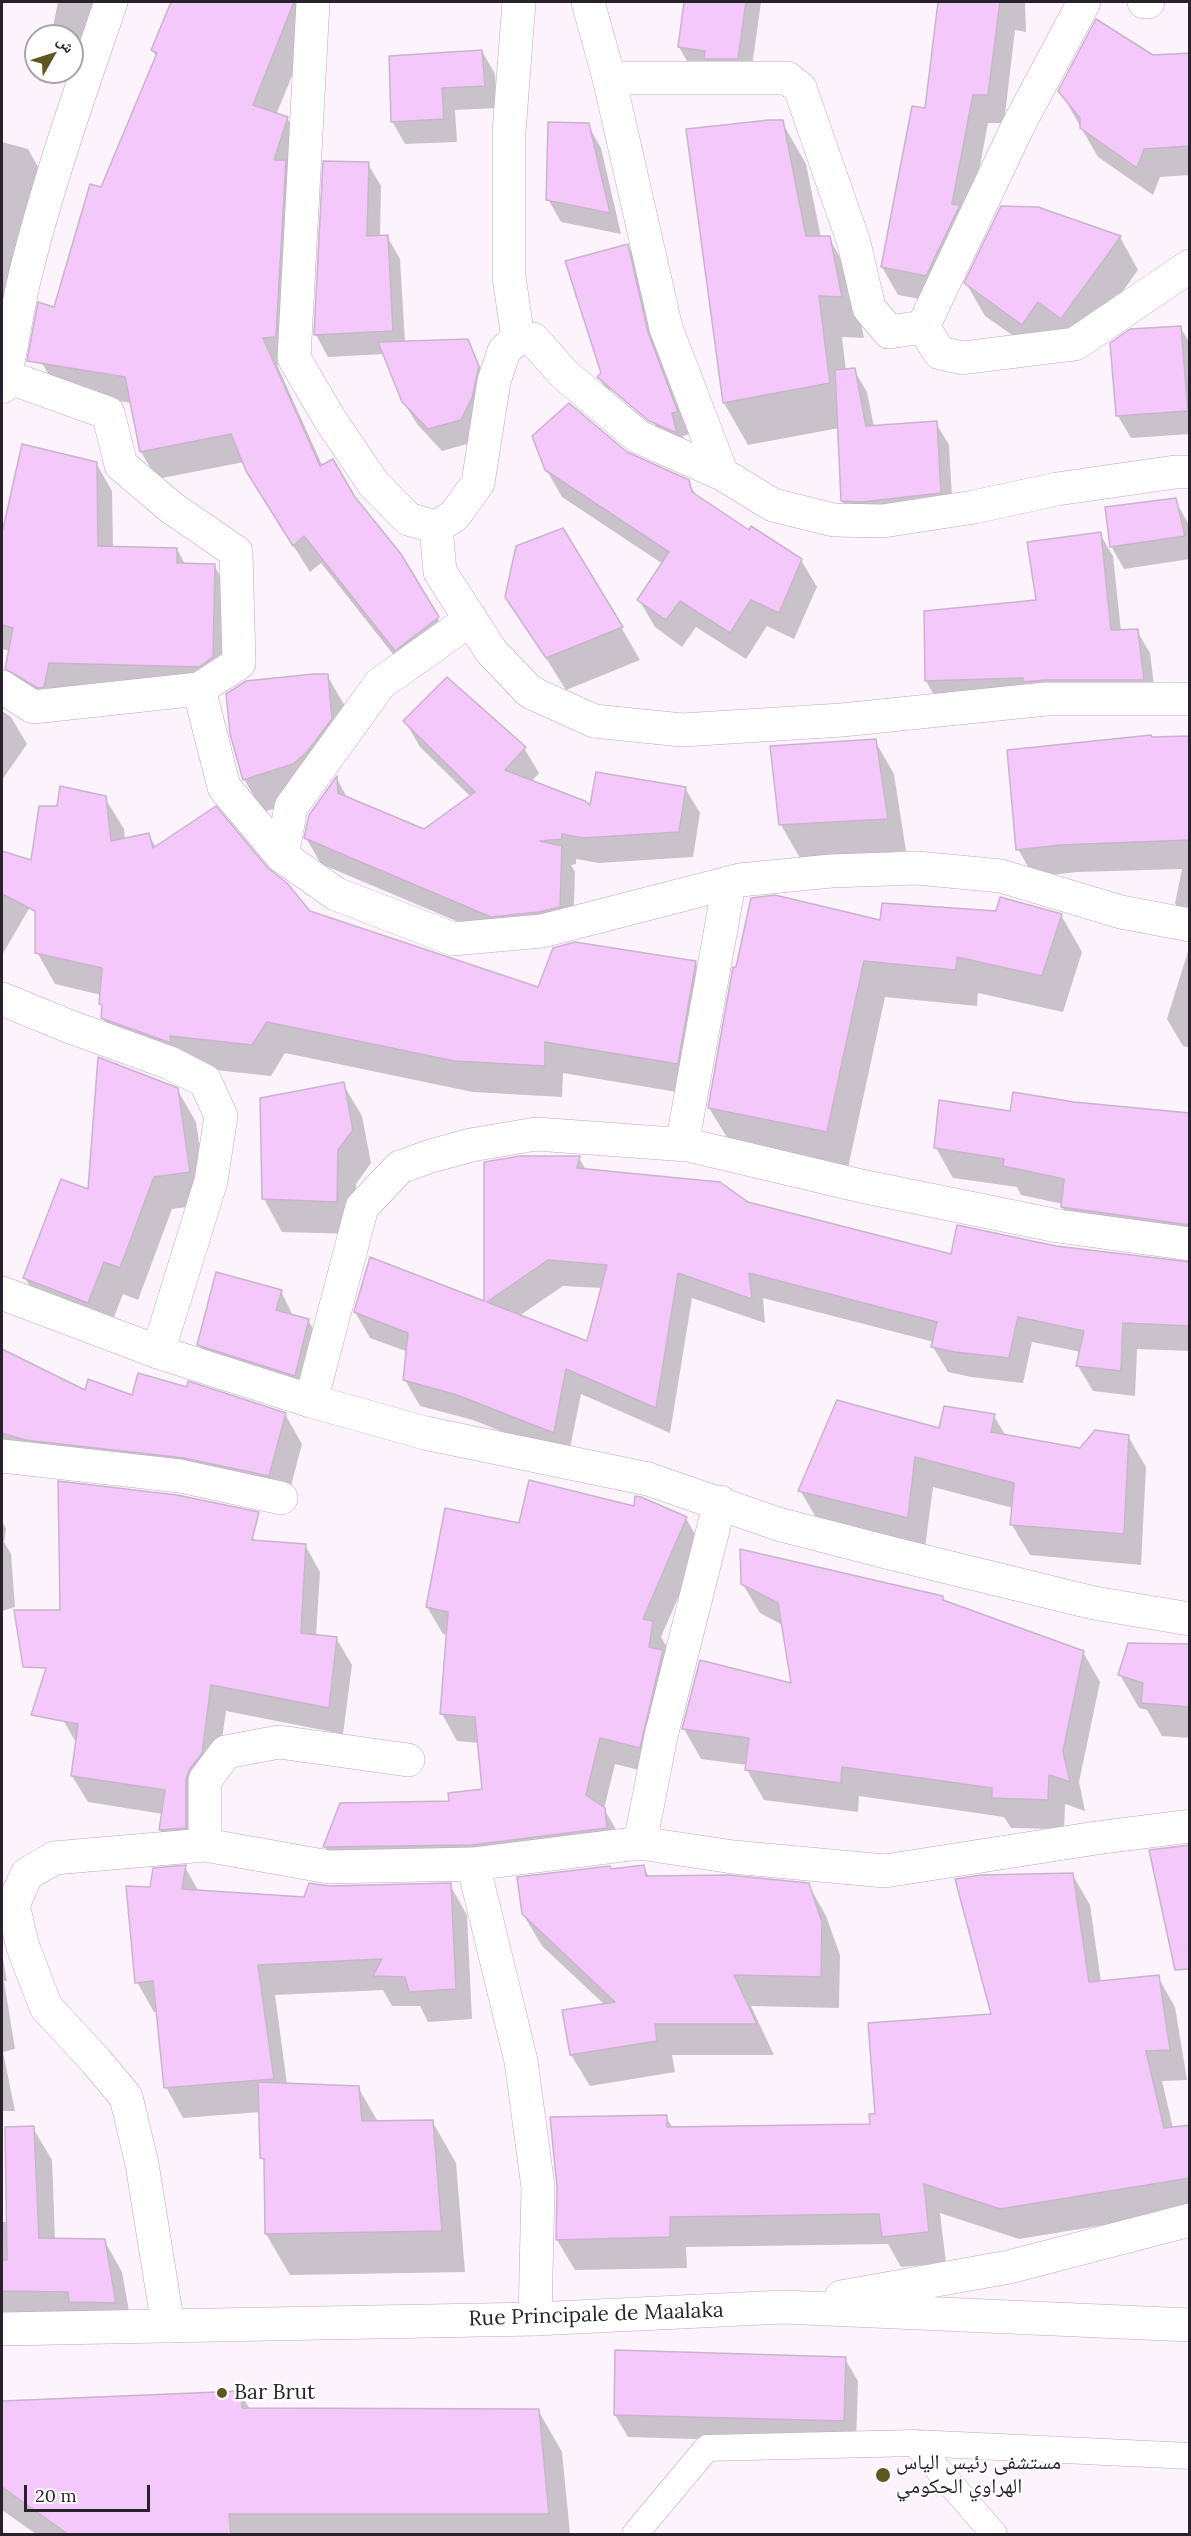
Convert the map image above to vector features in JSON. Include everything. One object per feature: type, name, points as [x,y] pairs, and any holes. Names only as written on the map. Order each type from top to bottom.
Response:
[{"type":"street","points":[[2,687],[33,707],[199,689],[238,663],[236,552],[172,508],[121,465],[108,412],[3,382],[13,276],[111,2]]},
{"type":"street","points":[[313,2],[294,358],[329,418],[373,483],[408,519],[436,527],[454,516],[478,483],[494,381],[504,351],[518,338],[533,339],[564,374],[639,437],[723,474],[773,505],[834,520],[883,521],[974,507],[1057,489],[1175,472],[1190,472]]},
{"type":"street","points":[[518,338],[508,277],[509,132],[519,2]]},
{"type":"street","points":[[588,2],[609,78],[666,328],[723,474]]},
{"type":"street","points":[[923,327],[1018,126],[1084,2]]},
{"type":"street","points":[[609,78],[787,78],[800,88],[854,243],[869,308],[889,332],[923,327]]},
{"type":"street","points":[[923,327],[940,353],[962,358],[1075,344],[1190,266]]},
{"type":"street","points":[[436,527],[440,572],[491,651],[530,692],[594,721],[681,730],[842,720],[1047,699],[1190,699]]},
{"type":"street","points":[[282,856],[291,807],[381,684],[471,619]]},
{"type":"street","points":[[199,689],[224,787],[282,856],[336,894],[453,939],[542,930],[740,880],[831,871],[917,868],[1001,876],[1120,912],[1190,925]]},
{"type":"street","points":[[682,1145],[729,884]]},
{"type":"street","points":[[2,999],[170,1063],[205,1081],[221,1116],[211,1181],[158,1352]]},
{"type":"street","points":[[311,1401],[362,1207],[400,1167],[471,1145],[536,1134],[682,1145],[861,1186],[1058,1226],[1190,1244]]},
{"type":"street","points":[[2,1293],[158,1352],[311,1401],[425,1433],[648,1479],[720,1502],[778,1524],[1094,1603],[1190,1618]]},
{"type":"street","points":[[2,1456],[180,1476],[281,1498]]},
{"type":"street","points":[[640,1842],[661,1737],[720,1502]]},
{"type":"street","points":[[205,1845],[205,1780],[226,1752],[279,1742],[408,1760]]},
{"type":"street","points":[[168,2326],[142,2164],[126,2097],[46,2007],[22,1947],[13,1905],[27,1874],[54,1858],[205,1845],[329,1867],[472,1864],[640,1842],[732,1857],[885,1871],[1096,1838],[1190,1826]]},
{"type":"street","points":[[472,1864],[521,2061],[538,2187],[535,2319]]},
{"type":"street","points":[[783,2307],[1009,2267],[1190,2220]]},
{"type":"street","name":"Rue Principale de Maalaka","points":[[2,2329],[535,2319],[783,2307],[1190,2325]]},
{"type":"lane","points":[[915,2444],[994,2535]]},
{"type":"lane","points":[[635,2535],[707,2448],[915,2444],[1190,2456]]},
{"type":"building","points":[[171,2],[294,2],[253,105],[288,117],[274,160],[286,160],[276,337],[263,338],[320,466],[333,459],[355,497],[401,554],[439,617],[395,651],[304,536],[293,546],[246,471],[231,434],[140,452],[125,377],[27,361],[38,302],[54,307],[90,184],[101,187],[157,53],[151,50]]},
{"type":"building","points":[[684,2],[746,2],[738,59],[704,59],[705,51],[678,47]]},
{"type":"building","points":[[938,2],[1000,2],[988,95],[973,95],[952,204],[960,205],[926,276],[881,267],[912,106],[925,108]]},
{"type":"building","points":[[1096,19],[1153,55],[1190,53],[1190,146],[1144,149],[1137,168],[1080,128],[1080,118],[1058,91]]},
{"type":"building","points":[[482,50],[485,86],[442,88],[444,119],[391,122],[389,56]]},
{"type":"building","points":[[783,120],[806,236],[830,236],[842,297],[819,296],[830,383],[723,403],[686,129]]},
{"type":"building","points":[[548,122],[589,123],[610,213],[546,200]]},
{"type":"building","points":[[323,161],[369,162],[367,236],[388,235],[393,331],[314,335]]},
{"type":"building","points":[[1001,206],[1038,207],[1121,236],[1061,319],[1038,302],[1022,325],[964,283]]},
{"type":"building","points":[[628,244],[648,332],[678,412],[672,413],[677,433],[649,421],[597,377],[601,373],[565,261]]},
{"type":"building","points":[[1181,326],[1188,411],[1116,416],[1110,343],[1130,329]]},
{"type":"building","points":[[468,339],[479,366],[472,398],[461,420],[428,429],[402,402],[378,342]]},
{"type":"building","points":[[855,368],[866,426],[937,421],[941,493],[862,502],[841,501],[835,370]]},
{"type":"building","points":[[569,403],[627,452],[689,480],[692,492],[749,530],[751,526],[802,559],[779,613],[751,600],[730,633],[680,601],[666,620],[637,600],[669,552],[545,470],[532,436]]},
{"type":"building","points":[[22,444],[97,462],[98,546],[177,548],[177,563],[215,564],[213,657],[199,667],[49,663],[44,687],[38,688],[5,669],[13,628],[2,625],[2,533]]},
{"type":"building","points":[[1176,498],[1185,536],[1110,547],[1105,507]]},
{"type":"building","points":[[563,528],[623,627],[546,658],[505,597],[516,546]]},
{"type":"building","points":[[1101,532],[1111,630],[1138,629],[1144,680],[1023,682],[1023,678],[925,681],[924,611],[1036,600],[1027,542]]},
{"type":"building","points":[[328,674],[332,719],[307,752],[293,764],[243,780],[230,734],[226,694],[246,681]]},
{"type":"building","points":[[447,677],[526,747],[505,770],[590,805],[596,772],[686,787],[679,832],[583,838],[562,834],[562,839],[540,841],[562,846],[560,907],[539,912],[491,917],[304,838],[309,815],[337,776],[338,793],[424,829],[475,792],[403,721]]},
{"type":"building","points":[[1151,735],[1152,737],[1190,736],[1190,840],[1060,845],[1016,850],[1007,750]]},
{"type":"building","points":[[876,739],[888,819],[779,825],[770,746]]},
{"type":"building","points":[[60,786],[106,796],[111,841],[149,833],[153,848],[216,806],[268,868],[287,883],[310,911],[538,987],[553,948],[575,942],[696,961],[678,1064],[545,1042],[545,1066],[454,1061],[267,1022],[252,1045],[170,1036],[171,1043],[101,1018],[102,1005],[99,1004],[102,968],[35,953],[35,911],[2,894],[2,851],[31,860],[39,806],[57,806]]},
{"type":"building","points":[[775,895],[880,920],[882,903],[996,911],[1000,897],[1062,914],[1042,976],[957,957],[956,970],[864,961],[827,1132],[708,1108],[733,967],[736,967],[751,898]]},
{"type":"building","points":[[98,1057],[178,1088],[190,1172],[154,1177],[120,1268],[104,1262],[88,1303],[23,1278],[61,1179],[88,1189]]},
{"type":"building","points":[[344,1082],[353,1130],[338,1150],[337,1202],[262,1199],[260,1098]]},
{"type":"building","points":[[1013,1092],[1074,1102],[1190,1113],[1190,1225],[1061,1207],[1064,1179],[1003,1166],[1004,1159],[934,1148],[939,1100],[1010,1111]]},
{"type":"building","points":[[520,1156],[580,1156],[577,1168],[720,1182],[748,1202],[951,1254],[957,1225],[1056,1246],[1190,1262],[1190,1326],[1123,1323],[1121,1371],[1076,1366],[1084,1331],[1018,1317],[1009,1358],[955,1352],[931,1347],[937,1322],[749,1273],[752,1299],[678,1273],[656,1408],[566,1369],[554,1433],[457,1395],[403,1380],[408,1333],[354,1312],[370,1257],[484,1301],[484,1162]],"holes":[[[548,1260],[607,1265],[587,1341],[487,1302]]]},
{"type":"building","points":[[216,1272],[282,1290],[276,1310],[309,1319],[295,1376],[197,1345]]},
{"type":"building","points":[[2,1349],[85,1390],[88,1379],[132,1395],[138,1373],[187,1387],[188,1381],[286,1413],[269,1476],[184,1458],[25,1440],[2,1433]]},
{"type":"building","points":[[837,1400],[939,1428],[944,1406],[995,1414],[991,1432],[1080,1448],[1095,1430],[1129,1435],[1124,1534],[1010,1525],[1014,1483],[915,1457],[908,1518],[798,1491]]},
{"type":"building","points":[[529,1480],[634,1506],[635,1496],[641,1497],[687,1517],[643,1619],[653,1621],[649,1647],[663,1650],[640,1748],[600,1738],[586,1795],[605,1808],[607,1828],[472,1845],[323,1847],[340,1803],[449,1801],[448,1793],[482,1789],[475,1717],[440,1714],[448,1612],[426,1607],[445,1508],[519,1523]]},
{"type":"building","points":[[58,1481],[177,1495],[259,1512],[252,1540],[306,1544],[301,1633],[337,1637],[329,1708],[211,1685],[202,1753],[190,1769],[186,1779],[186,1828],[159,1830],[165,1790],[71,1776],[78,1724],[31,1715],[46,1668],[23,1667],[14,1610],[60,1610]]},
{"type":"building","points":[[740,1549],[943,1596],[943,1600],[1084,1651],[1063,1751],[1070,1782],[1049,1775],[1048,1800],[992,1798],[992,1788],[842,1767],[841,1783],[745,1770],[749,1738],[682,1729],[700,1660],[791,1683],[778,1603],[741,1584]]},
{"type":"building","points":[[1128,1643],[1190,1644],[1190,1707],[1141,1703],[1143,1683],[1118,1675]]},
{"type":"building","points":[[1190,1845],[1190,1969],[1175,1970],[1149,1850]]},
{"type":"building","points":[[186,1865],[182,1889],[304,1897],[309,1883],[329,1886],[451,1883],[456,1989],[409,1992],[405,1977],[373,1976],[382,1959],[258,1965],[274,2079],[164,2088],[153,1981],[135,1983],[126,1886],[150,1887],[153,1868]]},
{"type":"building","points":[[644,1865],[646,1876],[728,1875],[809,1883],[822,1922],[821,1977],[734,1975],[757,2024],[655,2024],[657,2041],[570,2055],[562,2010],[615,2002],[522,1914],[517,1877],[610,1866],[611,1869]]},
{"type":"building","points":[[1073,1873],[1089,1982],[1159,1975],[1170,2050],[1146,2051],[1164,2128],[1190,2125],[1190,2178],[1000,2209],[924,2184],[929,2232],[882,2237],[879,2214],[670,2217],[670,2237],[556,2240],[557,2187],[550,2117],[667,2115],[667,2127],[870,2124],[869,2114],[875,2114],[868,2023],[991,2014],[955,1879],[981,1875]]},
{"type":"building","points":[[258,2082],[359,2086],[362,2121],[433,2120],[442,2231],[265,2234],[264,2159],[260,2158]]},
{"type":"building","points":[[34,2126],[39,2238],[105,2239],[116,2303],[69,2302],[68,2292],[2,2291],[2,2260],[7,2260],[5,2127]]},
{"type":"building","points":[[615,2350],[846,2357],[844,2421],[614,2415]]},
{"type":"building","points":[[241,2391],[242,2408],[539,2409],[549,2514],[229,2514],[231,2535],[69,2535],[2,2487],[2,2401]]},
{"type":"place","name":"Bar Brut","points":[[222,2393]]},
{"type":"place","name":"مستشفى رئيس الياس الهراوي الحكومي","points":[[883,2475]]}]
